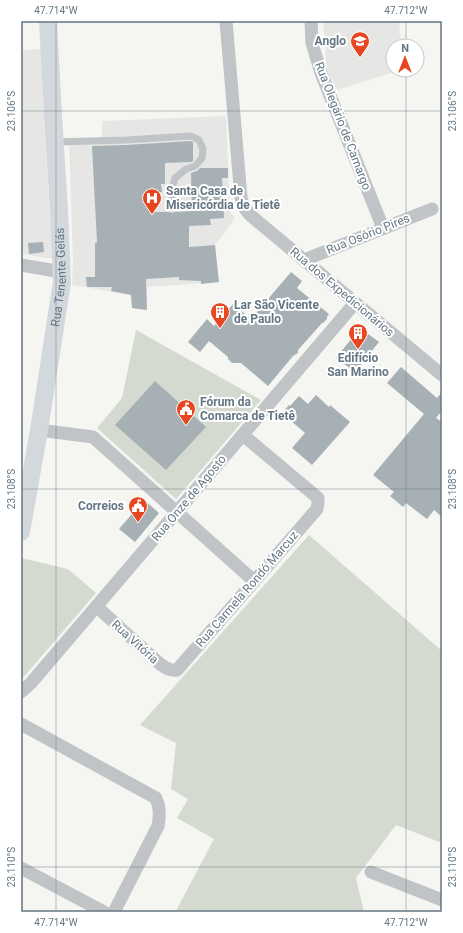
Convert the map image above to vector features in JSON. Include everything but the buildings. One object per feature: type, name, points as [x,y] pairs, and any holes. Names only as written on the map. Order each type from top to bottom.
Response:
[{"type":"street","name":"Rua Tenente Gelás","points":[[21,529],[39,430],[62,282],[48,21]]},
{"type":"street","name":"Rua dos Expedicionários","points":[[226,21],[241,198],[244,206],[250,215],[442,375]]},
{"type":"street","name":"Rua Olegário de Camargo","points":[[311,21],[312,44],[320,73],[383,228]]},
{"type":"street","name":"Rua Osório Pires","points":[[304,260],[432,209]]},
{"type":"street","points":[[21,265],[62,272]]},
{"type":"street","name":"Rua Onze de Agosto","points":[[21,692],[32,683],[355,303]]},
{"type":"street","points":[[39,430],[93,437],[254,581]]},
{"type":"street","name":"Rua Carmela Rondó Marcuz","points":[[177,670],[317,509],[318,498],[243,435]]},
{"type":"street","name":"Rua Vitória","points":[[97,607],[166,669],[177,670]]},
{"type":"street","points":[[21,724],[156,798],[160,815],[158,826],[114,912]]},
{"type":"street","points":[[21,868],[104,912]]},
{"type":"street","points":[[371,872],[442,900]]},
{"type":"lane","points":[[55,142],[191,136],[199,140],[203,149],[202,158],[195,166],[186,169],[175,178],[172,188],[172,208]]},
{"type":"shaded area","name":"Anglo","points":[[323,21],[399,21],[400,38],[385,38],[385,75],[337,90],[327,70]]},
{"type":"shaded area","points":[[41,49],[53,259],[21,254],[21,50]]},
{"type":"shaded area","name":"Santa Casa de Misericórdia de Tietê","points":[[226,116],[230,212],[235,218],[215,245],[219,282],[147,287],[147,310],[132,308],[132,295],[72,285],[73,261],[69,139],[102,138],[102,121]]},
{"type":"shaded area","points":[[136,330],[261,400],[176,499],[97,428],[122,398]]},
{"type":"shaded area","points":[[309,535],[442,651],[442,843],[396,825],[356,878],[364,912],[178,912],[176,911],[214,839],[177,818],[188,799],[171,789],[176,743],[140,725]]},
{"type":"shaded area","points":[[21,558],[68,569],[96,593],[22,679],[21,679]]},
{"type":"place","name":"Anglo","points":[[360,58]]},
{"type":"place","name":"Santa Casa de Misericórdia de Tietê","points":[[152,215]]},
{"type":"place","name":"Lar São Vicente de Paulo","points":[[220,329]]},
{"type":"place","name":"Edifício San Marino","points":[[358,350]]},
{"type":"place","name":"Fórum da Comarca de Tietê","points":[[186,426]]},
{"type":"place","name":"Correios","points":[[138,523]]}]
